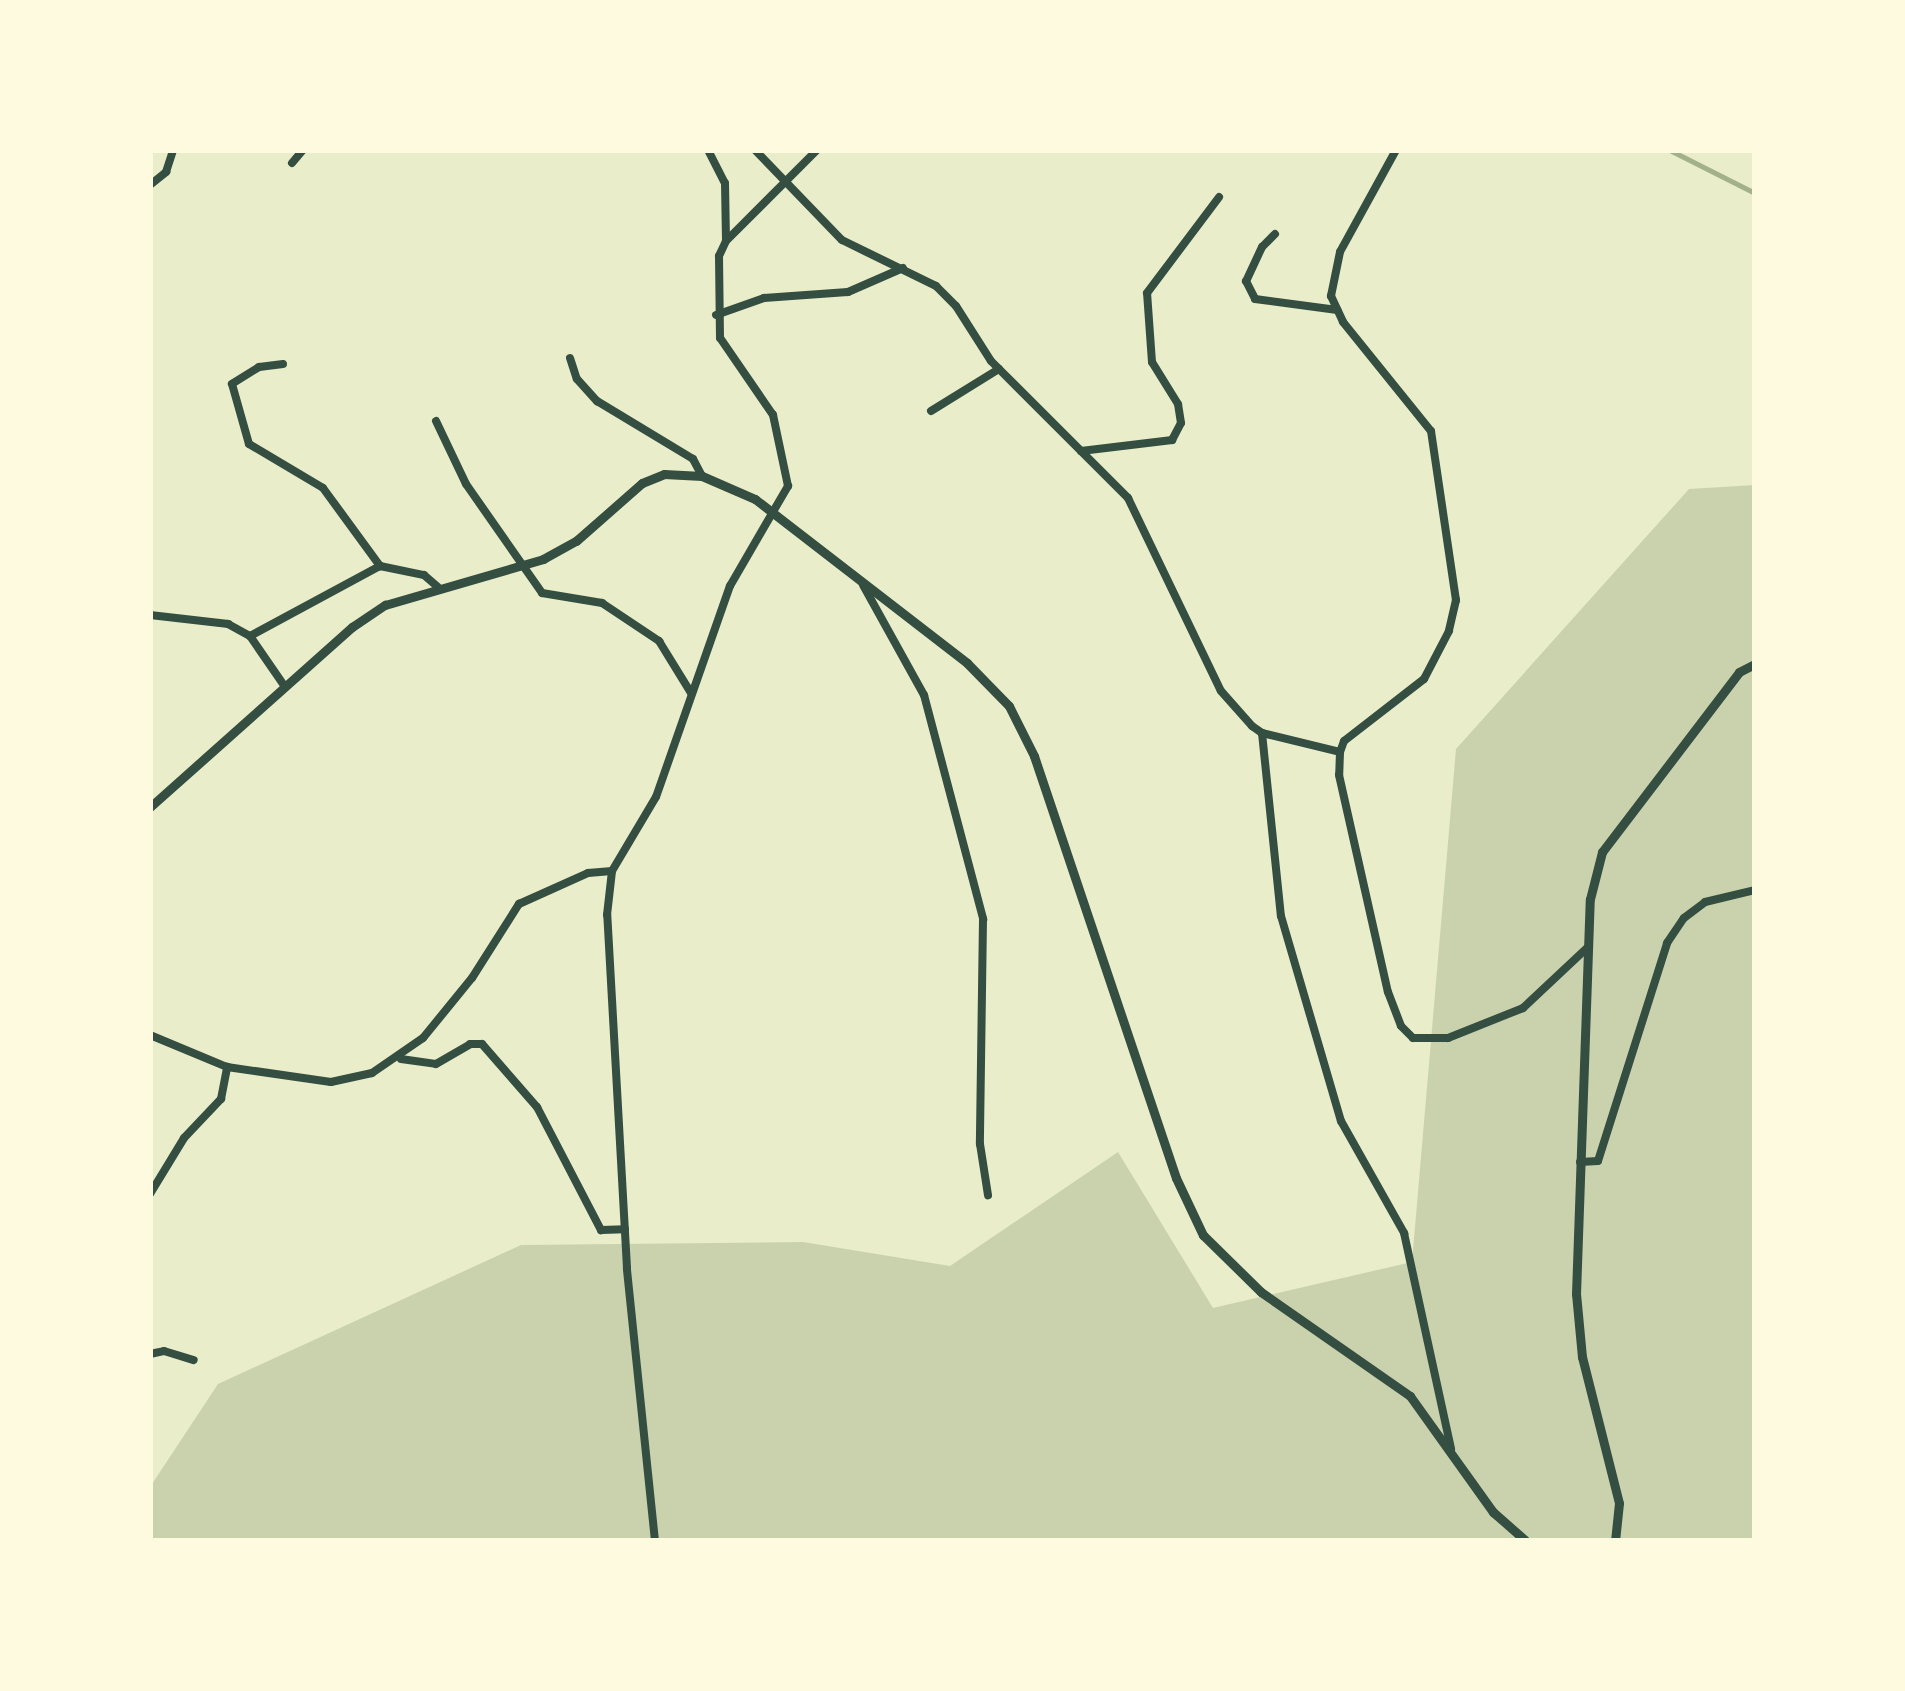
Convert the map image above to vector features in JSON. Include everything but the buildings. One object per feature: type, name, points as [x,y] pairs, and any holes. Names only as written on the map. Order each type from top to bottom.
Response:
[{"type":"street","points":[[150,184],[166,172],[173,150]]},
{"type":"street","points":[[292,163],[303,150]]},
{"type":"street","points":[[708,150],[724,183],[726,242]]},
{"type":"street","points":[[755,150],[789,179],[842,240],[936,286],[956,306],[999,369],[1128,498],[1221,691],[1262,733],[1340,752]]},
{"type":"street","points":[[1396,150],[1340,252],[1331,296],[1336,310],[1430,431],[1456,600],[1448,632],[1424,679],[1344,741],[1340,752],[1339,776],[1388,992],[1401,1026],[1413,1038],[1448,1038],[1523,1008],[1588,947]]},
{"type":"street","points":[[655,1541],[625,1228],[607,915],[612,871],[656,797],[730,586],[788,486],[788,468],[773,415],[721,338],[716,315],[719,256],[726,242],[818,151]]},
{"type":"street","points":[[1080,451],[1172,440],[1181,423],[1178,404],[1152,362],[1148,293],[1219,197]]},
{"type":"street","points":[[1275,234],[1262,247],[1246,281],[1248,291],[1274,306],[1336,310]]},
{"type":"street","points":[[716,315],[764,298],[848,292],[903,268]]},
{"type":"street","points":[[570,358],[577,379],[597,400],[693,459],[702,476]]},
{"type":"street","points":[[283,364],[259,368],[232,384],[249,444],[323,488],[380,566]]},
{"type":"street","points":[[931,411],[999,369]]},
{"type":"street","points":[[436,421],[466,484],[542,593],[602,603],[658,641],[692,695]]},
{"type":"street","points":[[150,807],[371,613],[438,587],[522,566],[576,541],[653,478],[676,472],[702,476],[773,511],[984,678],[1018,719],[1176,1178],[1203,1235],[1261,1292],[1395,1383],[1493,1512],[1526,1541]]},
{"type":"street","points":[[250,636],[380,566],[424,575],[438,587]]},
{"type":"street","points":[[861,581],[924,695],[983,920],[980,1144],[988,1196]]},
{"type":"street","points":[[150,615],[229,624],[250,636],[285,687]]},
{"type":"street","points":[[1615,1541],[1619,1503],[1582,1357],[1576,1294],[1590,899],[1602,852],[1739,672],[1755,664]]},
{"type":"street","points":[[1262,733],[1281,916],[1341,1121],[1404,1234],[1453,1456]]},
{"type":"street","points":[[150,1035],[227,1066],[332,1082],[372,1073],[400,1059],[472,978],[520,904],[588,873],[612,871]]},
{"type":"street","points":[[1578,1162],[1598,1161],[1653,984],[1676,930],[1705,902],[1755,890]]},
{"type":"street","points":[[400,1059],[436,1064],[470,1044],[482,1044],[537,1107],[601,1230],[625,1228]]},
{"type":"street","points":[[150,1194],[184,1138],[221,1100],[227,1066]]},
{"type":"street","points":[[150,1354],[164,1351],[194,1360]]},
{"type":"green space","points":[[1755,485],[1755,1541],[150,1541],[150,1487],[218,1384],[521,1245],[803,1242],[950,1266],[1118,1152],[1213,1308],[1412,1262],[1456,749],[1689,489]]},
{"type":"waterway","points":[[1670,150],[1755,193]]}]
